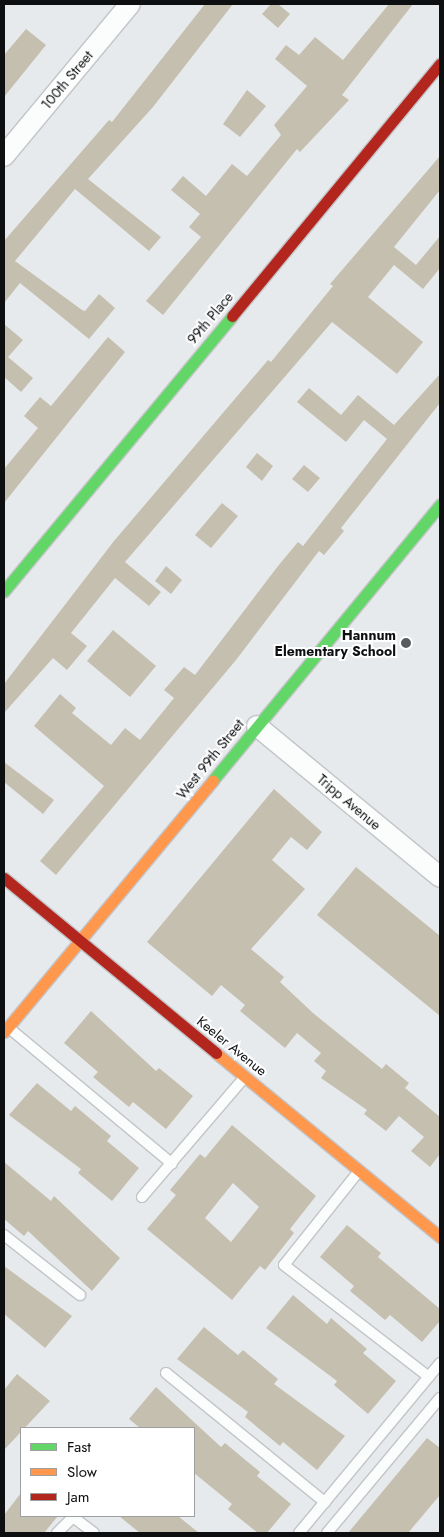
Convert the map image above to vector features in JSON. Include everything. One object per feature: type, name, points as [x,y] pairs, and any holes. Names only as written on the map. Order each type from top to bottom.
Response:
[{"type":"street","name":"100th Street","points":[[4,155],[130,4]]},
{"type":"street","name":"99th Place","points":[[4,591],[440,64]]},
{"type":"street","name":"West 99th Street","points":[[6,1030],[440,505]]},
{"type":"street","name":"Tripp Avenue","points":[[257,726],[440,877]]},
{"type":"street","name":"Keeler Avenue","points":[[4,878],[440,1237]]},
{"type":"lane","points":[[6,1030],[172,1164]]},
{"type":"lane","points":[[142,1197],[245,1077]]},
{"type":"lane","points":[[359,1170],[284,1265],[429,1377]]},
{"type":"lane","points":[[4,1235],[80,1295]]},
{"type":"lane","points":[[299,1533],[440,1363]]},
{"type":"lane","points":[[166,1374],[325,1502]]},
{"type":"lane","points":[[327,1533],[438,1404]]},
{"type":"lane","points":[[57,1533],[73,1517]]},
{"type":"lane","points":[[75,1517],[94,1533]]},
{"type":"building","points":[[205,4],[233,4],[153,107],[88,179],[161,237],[149,251],[75,189],[15,261],[82,310],[85,311],[99,294],[115,308],[89,339],[20,283],[4,303],[4,241],[109,120],[112,122]]},
{"type":"building","points":[[271,4],[278,4],[290,14],[278,28],[262,14]]},
{"type":"building","points":[[389,4],[413,4],[342,95],[349,100],[300,152],[297,149],[163,315],[146,301],[201,237],[189,227],[200,214],[171,190],[183,176],[206,196],[232,164],[247,176],[281,135],[274,125],[307,86],[275,59],[286,45],[299,55],[315,37],[343,60]]},
{"type":"building","points":[[26,29],[46,45],[4,97],[4,55]]},
{"type":"building","points":[[247,90],[266,106],[240,137],[223,124]]},
{"type":"building","points":[[440,156],[440,190],[394,247],[416,265],[440,236],[440,268],[423,289],[394,265],[368,297],[423,342],[397,374],[332,322],[125,562],[161,592],[149,606],[115,578],[71,633],[87,646],[67,670],[53,658],[4,713],[4,684],[114,541],[268,360],[271,362],[333,286],[330,284]]},
{"type":"building","points":[[4,324],[23,340],[8,357],[33,378],[21,392],[4,377]]},
{"type":"building","points":[[108,337],[125,352],[4,503],[4,469],[38,428],[24,416],[40,397],[51,406]]},
{"type":"building","points":[[440,374],[440,403],[341,528],[344,531],[324,555],[319,551],[236,660],[56,875],[40,861],[104,786],[34,726],[60,694],[76,708],[72,713],[111,745],[125,728],[140,740],[174,698],[164,690],[184,667],[195,675],[278,566],[298,542],[303,546],[387,439],[364,420],[346,442],[297,402],[309,388],[341,415],[358,395],[394,425]]},
{"type":"building","points":[[257,453],[273,466],[262,481],[246,467]]},
{"type":"building","points":[[304,465],[320,478],[308,492],[292,479]]},
{"type":"building","points":[[222,503],[238,516],[211,548],[195,535]]},
{"type":"building","points":[[166,566],[182,580],[171,594],[155,581]]},
{"type":"building","points":[[113,630],[156,666],[130,697],[87,661]]},
{"type":"building","points":[[4,762],[54,800],[43,814],[4,782]]},
{"type":"building","points":[[274,789],[322,832],[307,850],[291,837],[272,860],[305,889],[251,949],[284,977],[280,982],[313,1013],[382,1069],[386,1064],[409,1083],[405,1088],[440,1117],[440,1154],[430,1167],[411,1151],[424,1137],[399,1116],[386,1131],[364,1114],[367,1110],[321,1078],[326,1071],[314,1061],[321,1053],[297,1033],[285,1048],[240,1011],[245,1005],[221,985],[212,996],[147,942]]},
{"type":"building","points":[[356,867],[440,936],[440,1016],[317,915]]},
{"type":"building","points":[[91,1011],[156,1071],[159,1068],[193,1096],[166,1129],[133,1102],[129,1107],[93,1077],[98,1072],[64,1043]]},
{"type":"building","points":[[37,1083],[71,1111],[75,1106],[111,1136],[107,1141],[139,1168],[112,1201],[78,1173],[81,1169],[9,1115]]},
{"type":"building","points":[[232,1125],[316,1196],[290,1229],[294,1233],[265,1270],[260,1266],[232,1300],[147,1229],[176,1195],[170,1190],[200,1154],[205,1158]],"holes":[[[233,1183],[259,1207],[231,1242],[205,1218]]]},
{"type":"building","points":[[4,1162],[51,1201],[54,1196],[120,1258],[92,1291],[28,1231],[24,1236],[4,1219]]},
{"type":"building","points":[[347,1225],[381,1253],[378,1257],[440,1309],[440,1321],[422,1342],[390,1315],[385,1320],[350,1291],[354,1286],[320,1257]]},
{"type":"building","points":[[4,1266],[72,1316],[45,1348],[4,1314]]},
{"type":"building","points":[[293,1295],[327,1324],[331,1318],[367,1349],[363,1353],[396,1381],[368,1414],[334,1385],[337,1381],[266,1328]]},
{"type":"building","points":[[204,1327],[238,1355],[243,1350],[278,1379],[274,1384],[345,1436],[317,1470],[283,1442],[280,1446],[245,1417],[248,1412],[177,1359]]},
{"type":"building","points":[[17,1374],[50,1401],[26,1427],[20,1427],[20,1433],[4,1450],[4,1390]]},
{"type":"building","points":[[156,1387],[221,1447],[225,1443],[260,1472],[257,1476],[291,1504],[267,1533],[258,1533],[228,1509],[232,1504],[195,1474],[195,1427],[139,1427],[129,1419]]},
{"type":"building","points":[[427,1438],[440,1448],[440,1495],[408,1533],[348,1533]]},
{"type":"building","points":[[20,1494],[20,1517],[57,1517],[44,1533],[4,1533],[4,1515]]},
{"type":"building","points":[[120,1517],[179,1517],[199,1533],[140,1533]]},
{"type":"traffic: fast","points":[[4,591],[232,316]]},
{"type":"traffic: fast","points":[[213,780],[440,505]]},
{"type":"traffic: slow","points":[[4,1032],[213,780]]},
{"type":"traffic: slow","points":[[216,1053],[440,1237]]},
{"type":"traffic: jam","points":[[232,316],[440,64]]},
{"type":"traffic: jam","points":[[4,878],[216,1053]]},
{"type":"place","name":"Hannum Elementary School","points":[[406,643]]}]
